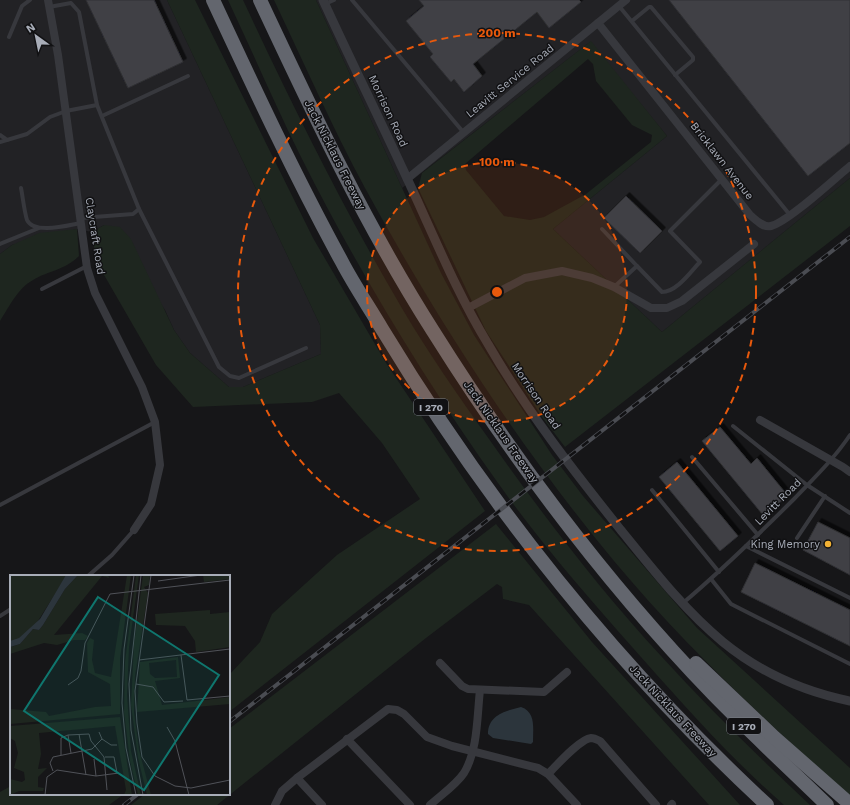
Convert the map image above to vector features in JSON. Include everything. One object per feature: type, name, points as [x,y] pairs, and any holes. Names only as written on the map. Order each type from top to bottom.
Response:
[{"type":"highway","name":"Jack Nicklaus Freeway","points":[[213,0],[297,178],[343,264],[403,364],[459,448],[555,578],[624,658],[723,764],[766,805]]},
{"type":"highway","name":"Jack Nicklaus Freeway","points":[[260,0],[320,128],[390,260],[432,331],[496,427],[590,553],[666,642],[741,722],[827,805]]},
{"type":"highway","points":[[666,642],[697,664],[775,738],[850,804]]},
{"type":"highway","points":[[723,764],[755,805]]},
{"type":"street","name":"Leavitt Service Road","points":[[407,180],[626,0]]},
{"type":"street","name":"Morrison Road","points":[[324,2],[468,308],[507,376],[547,434],[596,498],[682,603],[717,639],[754,665],[794,686],[850,701]]},
{"type":"street","name":"Claycraft Road","points":[[49,4],[66,110],[87,266],[95,292],[142,387],[155,422],[160,465],[151,504],[134,530]]},
{"type":"street","name":"Bricklawn Avenue","points":[[598,23],[750,215],[760,224],[770,226],[784,220],[850,166]]},
{"type":"street","points":[[468,308],[525,278],[562,271],[592,278],[614,287],[651,308],[667,308],[682,301],[754,244]]},
{"type":"street","points":[[760,420],[832,460],[850,472]]},
{"type":"street","points":[[440,663],[462,686],[468,689],[480,690],[544,692],[568,672]]},
{"type":"street","points":[[430,805],[464,773],[472,752],[476,732],[480,690]]},
{"type":"street","points":[[275,805],[282,791],[297,778],[388,709],[397,710],[404,714],[427,737],[472,752],[538,768],[548,774],[577,805]]},
{"type":"street","points":[[548,774],[583,741],[591,738],[596,739],[600,741],[656,805]]},
{"type":"street","points":[[348,739],[410,805]]},
{"type":"street","points":[[297,778],[322,805]]},
{"type":"lane","points":[[9,37],[22,6],[30,0]]},
{"type":"lane","points":[[324,2],[334,0]]},
{"type":"lane","points":[[352,0],[464,133]]},
{"type":"lane","points":[[49,4],[71,1],[79,12],[97,105],[139,209],[219,367],[230,376],[239,378],[306,348]]},
{"type":"lane","points":[[619,6],[790,215]]},
{"type":"lane","points":[[632,22],[649,7],[652,7],[693,57],[693,60],[675,75]]},
{"type":"lane","points":[[102,116],[188,76]]},
{"type":"lane","points":[[0,142],[27,134],[50,117],[66,110],[97,105]]},
{"type":"lane","points":[[0,135],[7,140]]},
{"type":"lane","points":[[602,229],[662,292],[674,288],[700,262],[670,232],[722,178]]},
{"type":"lane","points":[[21,188],[28,221],[39,228]]},
{"type":"lane","points":[[0,244],[39,228],[52,228],[81,221],[133,214],[139,209]]},
{"type":"lane","points":[[42,289],[87,266]]},
{"type":"lane","points":[[614,287],[637,266]]},
{"type":"lane","points":[[0,505],[155,422]]},
{"type":"lane","points":[[733,426],[807,485],[850,513]]},
{"type":"lane","name":"Levitt Road","points":[[682,603],[719,572],[758,535],[832,460],[850,435]]},
{"type":"lane","points":[[692,457],[758,535]]},
{"type":"lane","points":[[652,490],[719,572]]},
{"type":"lane","points":[[797,538],[824,496]]},
{"type":"lane","points":[[89,575],[112,555],[134,530]]},
{"type":"lane","points":[[746,546],[850,598]]},
{"type":"lane","points":[[711,579],[731,604],[850,664]]},
{"type":"lane","points":[[0,616],[10,610]]},
{"type":"shaded area","points":[[0,0],[167,0],[320,325],[321,354],[243,387],[229,387],[190,353],[174,330],[165,310],[104,225],[92,232],[77,229],[12,245],[0,254]]},
{"type":"shaded area","points":[[167,0],[195,0],[313,238],[386,363],[485,511],[230,711],[230,674],[260,642],[272,614],[337,555],[420,499],[382,443],[339,393],[312,402],[193,407],[156,365],[96,261],[92,232],[104,225],[120,227],[131,239],[174,330],[190,353],[229,387],[243,387],[321,354],[320,325]]},
{"type":"shaded area","points":[[228,0],[243,0],[319,157],[381,272],[434,359],[509,467],[572,551],[639,631],[716,714],[810,805],[784,805],[744,768],[706,729],[580,588],[546,547],[498,483],[444,404],[392,322],[344,238],[299,153]]},
{"type":"shaded area","points":[[274,0],[316,0],[441,273],[474,335],[552,455],[583,496],[697,628],[850,768],[850,796],[758,712],[669,623],[614,561],[545,473],[480,380],[420,285],[365,188],[341,142]]},
{"type":"shaded area","points":[[316,0],[850,0],[850,178],[662,332],[553,229],[667,136],[590,42],[402,188]]},
{"type":"shaded area","points":[[591,41],[667,136],[553,229],[662,332],[850,178],[850,226],[565,447],[542,417],[486,331],[418,188],[422,173]],"holes":[[[588,59],[593,64],[596,81],[632,125],[652,135],[651,142],[586,194],[544,217],[530,220],[504,216],[466,170],[465,164]]]},
{"type":"shaded area","points":[[77,229],[79,256],[62,268],[28,283],[14,298],[0,321],[0,254],[12,245],[39,233]]},
{"type":"shaded area","points":[[496,524],[592,642],[740,805],[709,805],[529,605],[503,599],[502,587],[497,584],[426,638],[230,795],[230,728]]},
{"type":"shaded area","points":[[521,707],[526,709],[533,721],[533,742],[531,744],[493,738],[488,734],[491,722],[494,718],[504,712]]},
{"type":"shaded area","points":[[10,787],[10,795],[123,795],[109,805],[0,805],[0,792]]},
{"type":"shaded area","points":[[144,795],[230,795],[217,805],[131,805]]},
{"type":"building","points":[[86,0],[154,0],[183,62],[128,88]]},
{"type":"building","points":[[419,0],[579,0],[581,2],[549,28],[537,12],[473,64],[482,76],[464,92],[454,79],[451,82],[430,57],[433,54],[406,21],[424,6]]},
{"type":"building","points":[[669,0],[850,0],[850,143],[808,176]]},
{"type":"building","points":[[626,196],[662,231],[640,253],[604,218]]},
{"type":"building","points":[[720,427],[751,464],[757,458],[788,496],[763,515],[702,441]]},
{"type":"building","points":[[677,462],[738,536],[720,551],[659,477]]},
{"type":"building","name":"King Memory","points":[[818,522],[850,538],[850,575],[803,550]]},
{"type":"building","points":[[755,563],[850,610],[850,646],[741,592]]},
{"type":"railway","points":[[230,721],[850,237]]},
{"type":"railway","points":[[124,805],[137,795]]},
{"type":"place","name":"King Memory","points":[[828,544]]}]
